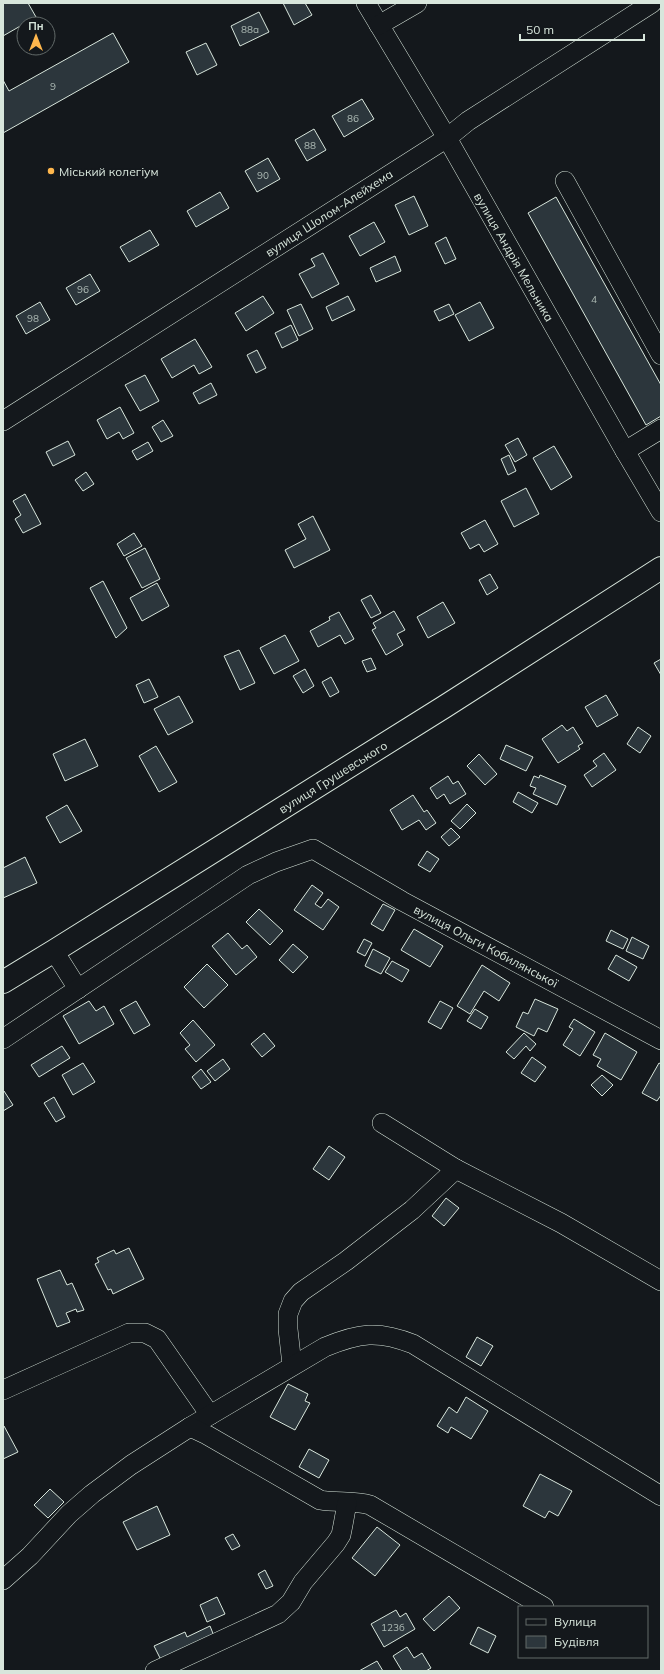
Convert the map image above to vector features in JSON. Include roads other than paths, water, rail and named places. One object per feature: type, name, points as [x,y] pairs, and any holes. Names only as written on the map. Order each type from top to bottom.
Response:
[{"type":"highway","name":"вулиця Грушевського","points":[[3,982],[444,707],[661,568]]},
{"type":"street","name":"вулиця Андрія Мельника","points":[[366,3],[447,138],[661,512]]},
{"type":"street","points":[[379,25],[417,3]]},
{"type":"street","name":"вулиця Шолом-Алейхема","points":[[3,420],[447,138],[468,121],[652,3]]},
{"type":"street","points":[[565,181],[661,355]]},
{"type":"street","points":[[625,451],[661,429]]},
{"type":"street","name":"вулиця Ольги Кобилянської","points":[[78,989],[248,874],[313,849],[402,901],[661,1040]]},
{"type":"street","points":[[3,1039],[78,989],[54,951]]},
{"type":"street","points":[[382,1123],[456,1170],[561,1223],[661,1281]]},
{"type":"street","points":[[292,1366],[288,1314],[293,1301],[301,1292],[346,1261],[412,1210],[456,1170]]},
{"type":"street","points":[[3,1390],[129,1333],[145,1333],[157,1339],[210,1415]]},
{"type":"street","points":[[3,1580],[30,1556],[69,1514],[92,1494],[131,1465],[190,1427],[325,1347],[357,1336],[377,1334],[394,1336],[413,1344],[661,1496]]},
{"type":"street","points":[[190,1427],[207,1435],[320,1500],[370,1505],[542,1606]]},
{"type":"street","points":[[155,1671],[278,1614],[285,1609],[303,1582],[340,1535],[347,1503]]},
{"type":"place","name":"Міський колегіум","points":[[51,171]]}]
